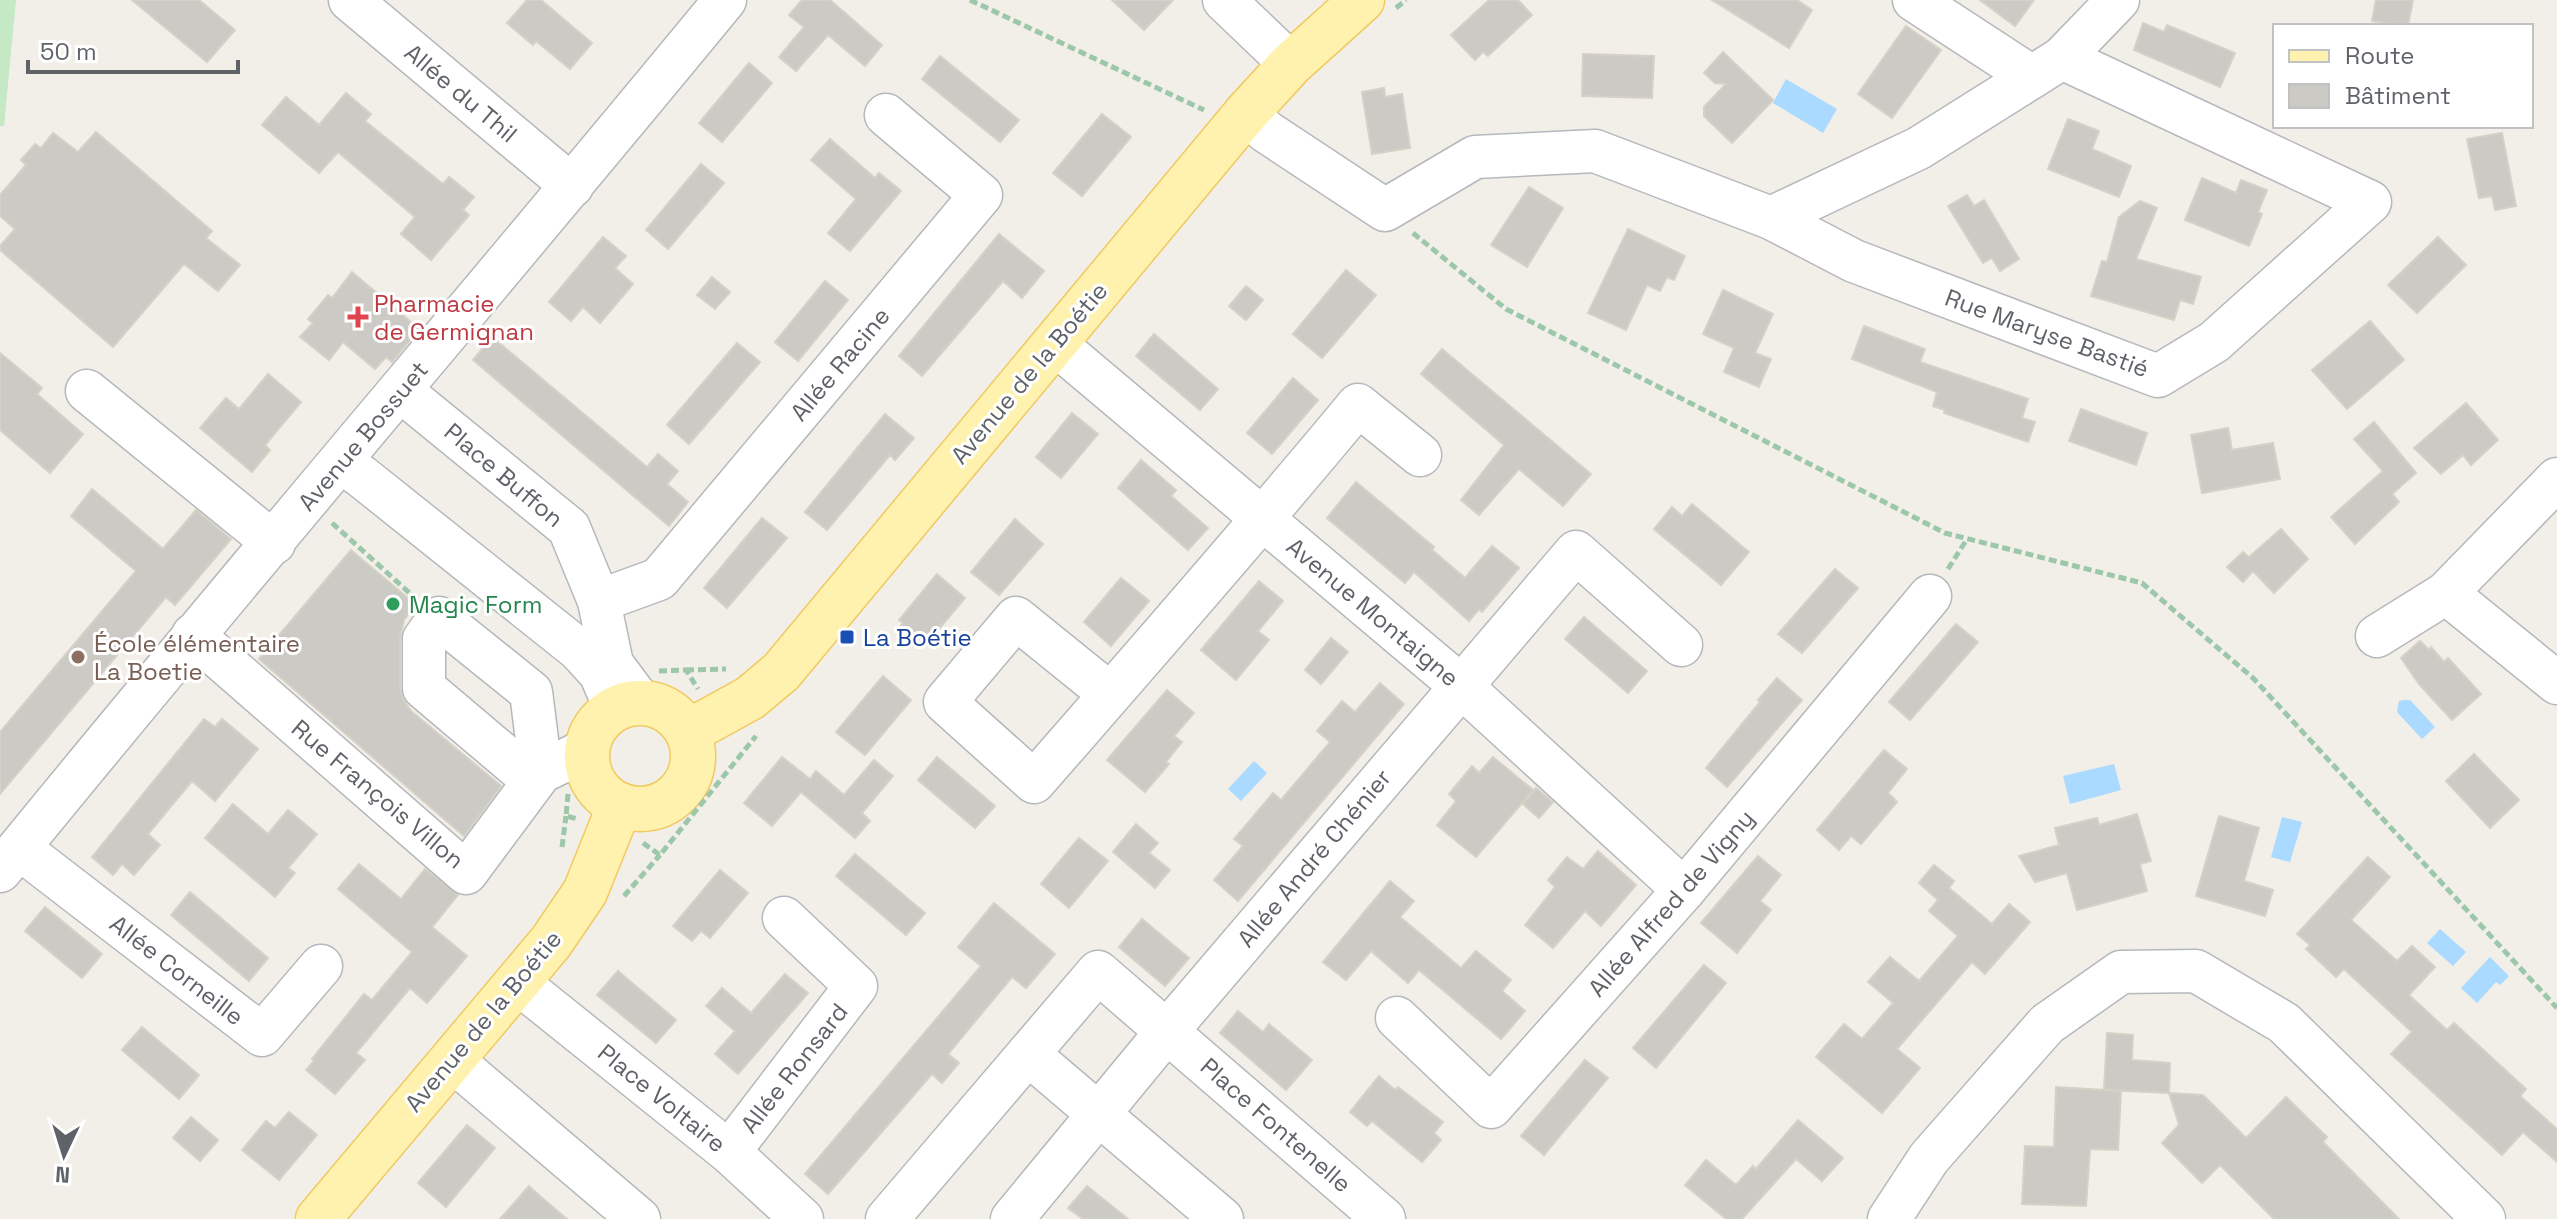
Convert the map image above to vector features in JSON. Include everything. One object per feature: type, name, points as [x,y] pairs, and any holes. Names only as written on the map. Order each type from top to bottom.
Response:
[{"type":"main road","name":"Avenue de la Boétie","points":[[701,724],[750,698],[781,672],[1239,121],[1291,64],[1362,0]]},
{"type":"main road","points":[[628,698],[701,724],[693,750],[692,768],[685,785],[672,799],[656,807],[616,816],[594,783],[588,766],[558,765],[628,698]]},
{"type":"main road","name":"Avenue de la Boétie","points":[[318,1219],[551,942],[585,892],[616,816]]},
{"type":"street","name":"Allée du Thil","points":[[350,0],[572,186]]},
{"type":"street","name":"Avenue Bossuet","points":[[9,860],[193,635],[274,543],[725,0]]},
{"type":"street","points":[[1224,0],[1291,64]]},
{"type":"street","points":[[1914,0],[2047,68]]},
{"type":"street","points":[[1239,121],[1267,132],[1385,210],[1475,157],[1595,151],[1771,218],[1919,148],[2047,68],[2118,0]]},
{"type":"street","name":"Rue Maryse Bastié","points":[[1771,218],[1854,261],[2158,376],[2214,342],[2370,202],[2047,68]]},
{"type":"street","name":"Allée Racine","points":[[599,601],[659,579],[981,195],[886,115]]},
{"type":"street","name":"Avenue Montaigne","points":[[1054,343],[1461,686],[1684,890]]},
{"type":"street","points":[[87,391],[274,543]]},
{"type":"street","name":"Place Buffon","points":[[401,391],[569,528],[599,601],[612,664],[628,698]]},
{"type":"street","points":[[1110,694],[1358,405],[1420,455]]},
{"type":"street","points":[[341,463],[579,650],[628,698]]},
{"type":"street","points":[[2377,636],[2446,593],[2557,479]]},
{"type":"street","name":"Allée André Chénier","points":[[1012,1219],[1168,1030],[1576,552],[1681,645]]},
{"type":"street","points":[[2446,593],[2557,683]]},
{"type":"street","name":"Allée Alfred de Vigny","points":[[1397,1018],[1491,1107],[1684,890],[1930,596]]},
{"type":"street","points":[[439,618],[531,692],[558,765],[424,688],[424,639],[439,618]]},
{"type":"street","name":"Rue François Villon","points":[[193,635],[466,873],[558,765]]},
{"type":"street","name":"Allée Corneille","points":[[9,860],[262,1035],[321,966]]},
{"type":"street","name":"Allée Ronsard","points":[[729,1152],[856,986],[784,918]]},
{"type":"street","points":[[1889,1219],[1929,1158],[2047,1024],[2121,972],[2196,971],[2284,1023],[2484,1219]]},
{"type":"street","name":"Place Fontenelle","points":[[1028,1054],[1098,972],[1384,1219]]},
{"type":"street","name":"Place Voltaire","points":[[517,982],[729,1152],[802,1219]]},
{"type":"street","points":[[887,1219],[1028,1054],[1222,1219]]},
{"type":"street","points":[[452,1060],[639,1219]]},
{"type":"path","points":[[970,0],[1215,115],[1239,121]]},
{"type":"path","points":[[1385,210],[1506,309],[1945,533],[2142,583],[2253,678],[2557,1008]]},
{"type":"path","points":[[327,519],[439,618]]},
{"type":"path","points":[[558,765],[566,816],[616,816],[635,837],[660,855],[744,751],[701,724],[686,670],[639,674],[628,698]]},
{"type":"green space","points":[[0,0],[16,0],[4,126],[0,126]]},
{"type":"water","points":[[1786,79],[1837,109],[1823,133],[1773,103]]},
{"type":"water","points":[[2410,700],[2435,727],[2422,739],[2397,712],[2399,701]]},
{"type":"water","points":[[1254,761],[1267,773],[1241,801],[1228,789]]},
{"type":"water","points":[[2114,764],[2121,790],[2070,804],[2063,776]]},
{"type":"water","points":[[2282,817],[2302,822],[2290,862],[2271,857]]},
{"type":"water","points":[[2440,929],[2466,952],[2453,966],[2427,943]]},
{"type":"water","points":[[2490,957],[2509,976],[2500,985],[2496,982],[2477,1003],[2461,988]]},
{"type":"building","points":[[132,0],[199,0],[235,30],[207,62]]},
{"type":"building","points":[[527,0],[541,0],[592,43],[570,69],[536,41],[533,45],[507,23]]},
{"type":"building","points":[[802,0],[830,0],[882,45],[865,66],[828,35],[796,71],[779,57],[804,27],[789,15]]},
{"type":"building","points":[[1112,0],[1173,0],[1144,30]]},
{"type":"building","points":[[1489,0],[1518,0],[1532,15],[1488,56],[1483,52],[1475,60],[1451,35]]},
{"type":"building","points":[[1712,0],[1797,0],[1812,10],[1789,48]]},
{"type":"building","points":[[1980,0],[2034,0],[2015,26]]},
{"type":"building","points":[[2376,0],[2413,0],[2408,24],[2372,21]]},
{"type":"building","points":[[2143,23],[2164,32],[2167,25],[2235,53],[2220,87],[2134,50]]},
{"type":"building","points":[[1906,26],[1941,50],[1892,118],[1858,94]]},
{"type":"building","points":[[1723,52],[1773,100],[1732,143],[1704,116],[1704,107],[1726,84],[1715,83],[1704,73]]},
{"type":"building","points":[[1583,54],[1654,56],[1652,98],[1582,96]]},
{"type":"building","points":[[940,56],[1019,120],[1000,142],[922,79]]},
{"type":"building","points":[[749,63],[772,83],[722,142],[699,123]]},
{"type":"building","points":[[1384,88],[1385,97],[1402,94],[1410,148],[1372,154],[1362,92]]},
{"type":"building","points":[[346,93],[371,114],[365,121],[443,184],[449,177],[474,197],[463,210],[469,215],[431,260],[401,234],[415,217],[338,152],[319,173],[262,125],[286,97],[319,125]]},
{"type":"building","points":[[1102,114],[1131,137],[1082,196],[1053,173]]},
{"type":"building","points":[[2068,119],[2099,131],[2092,149],[2131,166],[2119,197],[2048,169]]},
{"type":"building","points":[[96,132],[212,231],[206,238],[240,265],[218,291],[184,264],[113,347],[0,250],[15,229],[0,216],[0,195],[26,165],[21,160],[35,144],[41,148],[53,133],[78,152]]},
{"type":"building","points":[[2502,133],[2516,206],[2495,210],[2492,196],[2479,198],[2467,139]]},
{"type":"building","points":[[830,139],[875,178],[879,173],[901,191],[850,251],[828,233],[856,199],[811,160]]},
{"type":"building","points":[[701,164],[724,183],[668,249],[646,230]]},
{"type":"building","points":[[2202,178],[2236,193],[2241,180],[2267,190],[2258,212],[2262,214],[2249,246],[2185,220]]},
{"type":"building","points":[[1529,187],[1563,208],[1527,267],[1491,245]]},
{"type":"building","points":[[1967,195],[1974,206],[1984,200],[2019,259],[2000,271],[1992,258],[1983,263],[1948,206]]},
{"type":"building","points":[[2140,201],[2157,208],[2136,259],[2201,277],[2193,304],[2180,300],[2174,320],[2091,296],[2102,261],[2107,262],[2119,217]]},
{"type":"building","points":[[1628,229],[1685,256],[1674,280],[1667,277],[1660,291],[1647,285],[1626,330],[1588,313]]},
{"type":"building","points":[[999,234],[1044,271],[1022,298],[1003,281],[922,376],[899,356]]},
{"type":"building","points":[[603,237],[626,256],[615,268],[633,284],[600,323],[583,307],[571,321],[549,302]]},
{"type":"building","points":[[2438,237],[2466,265],[2417,313],[2388,285]]},
{"type":"building","points":[[1346,270],[1376,295],[1322,358],[1293,334]]},
{"type":"building","points":[[352,272],[419,329],[392,362],[386,357],[375,369],[343,342],[329,360],[300,337],[313,323],[308,319],[328,295],[332,298]]},
{"type":"building","points":[[712,277],[730,292],[715,309],[697,295]]},
{"type":"building","points":[[825,281],[848,300],[798,361],[775,342]]},
{"type":"building","points":[[1246,286],[1263,300],[1246,320],[1229,306]]},
{"type":"building","points":[[1723,290],[1773,314],[1755,353],[1771,359],[1759,387],[1724,372],[1734,348],[1703,334]]},
{"type":"building","points":[[2370,321],[2404,360],[2347,409],[2312,370]]},
{"type":"building","points":[[1864,326],[1925,349],[1920,362],[2028,399],[2022,418],[2035,422],[2028,442],[1944,413],[1945,410],[1933,406],[1937,392],[1852,359]]},
{"type":"building","points":[[1154,334],[1218,389],[1200,410],[1136,356]]},
{"type":"building","points":[[492,337],[647,467],[658,454],[678,471],[667,484],[688,502],[669,526],[473,360]]},
{"type":"building","points":[[737,343],[760,362],[689,444],[667,425]]},
{"type":"building","points":[[1442,349],[1591,474],[1563,506],[1519,469],[1479,515],[1461,500],[1504,445],[1421,374]]},
{"type":"building","points":[[0,353],[42,388],[37,394],[83,434],[50,473],[0,430]]},
{"type":"building","points":[[268,374],[301,402],[265,445],[270,450],[252,472],[200,428],[226,398],[239,409]]},
{"type":"building","points":[[1293,378],[1318,400],[1272,454],[1247,433]]},
{"type":"building","points":[[2466,403],[2498,440],[2471,465],[2463,455],[2441,474],[2414,448]]},
{"type":"building","points":[[2081,409],[2147,433],[2136,465],[2069,441]]},
{"type":"building","points":[[1072,413],[1098,434],[1061,478],[1036,457]]},
{"type":"building","points":[[885,414],[914,438],[895,460],[890,455],[827,530],[805,512]]},
{"type":"building","points":[[2374,422],[2416,473],[2392,494],[2399,502],[2355,544],[2331,517],[2383,471],[2354,439]]},
{"type":"building","points":[[2228,428],[2232,450],[2273,443],[2280,479],[2202,493],[2191,435]]},
{"type":"building","points":[[1141,460],[1176,490],[1171,496],[1208,528],[1188,550],[1118,488]]},
{"type":"building","points":[[1356,482],[1434,547],[1432,550],[1465,578],[1492,546],[1519,568],[1482,612],[1479,609],[1469,621],[1414,572],[1405,583],[1327,518]]},
{"type":"building","points":[[92,489],[163,549],[196,510],[231,539],[175,605],[166,597],[0,794],[0,732],[136,571],[71,516]]},
{"type":"building","points":[[1692,504],[1749,552],[1721,585],[1654,529],[1672,507],[1682,516]]},
{"type":"building","points":[[762,518],[787,538],[727,608],[704,588]]},
{"type":"building","points":[[1015,519],[1043,544],[999,595],[971,572]]},
{"type":"building","points":[[2281,529],[2308,559],[2274,593],[2253,571],[2243,582],[2227,567],[2243,552],[2249,557]]},
{"type":"building","points":[[351,550],[416,605],[404,620],[400,639],[400,688],[403,699],[411,711],[501,786],[464,836],[259,659]]},
{"type":"building","points":[[1835,569],[1858,588],[1802,653],[1778,634]]},
{"type":"building","points":[[937,574],[965,598],[927,643],[920,637],[913,646],[896,632],[903,623],[899,620]]},
{"type":"building","points":[[1121,578],[1149,601],[1111,646],[1084,622]]},
{"type":"building","points":[[1259,581],[1283,601],[1258,631],[1269,640],[1236,680],[1201,650]]},
{"type":"building","points":[[1584,617],[1647,671],[1628,693],[1565,639]]},
{"type":"building","points":[[1956,624],[1978,642],[1910,720],[1889,702]]},
{"type":"building","points":[[1331,638],[1348,652],[1321,684],[1305,670]]},
{"type":"building","points":[[2420,641],[2429,650],[2431,647],[2444,662],[2448,658],[2481,694],[2452,720],[2419,684],[2401,658]]},
{"type":"building","points":[[883,676],[911,700],[865,755],[836,732]]},
{"type":"building","points":[[1777,678],[1802,700],[1727,787],[1706,768]]},
{"type":"building","points":[[1380,683],[1404,704],[1238,901],[1214,880],[1243,846],[1234,839],[1273,793],[1281,800],[1330,742],[1317,731],[1342,701],[1355,712]]},
{"type":"building","points":[[1167,690],[1194,713],[1174,736],[1182,742],[1166,762],[1169,764],[1145,792],[1107,760]]},
{"type":"building","points":[[204,719],[215,727],[222,719],[258,749],[215,801],[192,781],[148,834],[160,845],[134,875],[122,864],[113,875],[92,857]]},
{"type":"building","points":[[1884,750],[1907,769],[1888,793],[1897,802],[1861,844],[1851,836],[1839,850],[1817,830]]},
{"type":"building","points":[[2474,754],[2519,800],[2490,828],[2446,781]]},
{"type":"building","points":[[782,757],[810,779],[816,771],[844,795],[874,760],[893,776],[862,813],[870,821],[855,838],[801,792],[772,826],[744,803]]},
{"type":"building","points":[[937,757],[995,806],[975,828],[918,780]]},
{"type":"building","points":[[1493,757],[1533,790],[1476,857],[1437,825],[1456,801],[1449,794],[1472,766],[1479,773]]},
{"type":"building","points":[[1536,788],[1553,802],[1539,818],[1523,804]]},
{"type":"building","points":[[233,804],[268,834],[288,810],[317,834],[288,868],[295,873],[275,897],[205,838]]},
{"type":"building","points":[[2137,814],[2151,861],[2140,864],[2147,891],[2077,910],[2067,873],[2035,882],[2019,856],[2059,845],[2055,828],[2097,818],[2099,825]]},
{"type":"building","points":[[2219,816],[2259,828],[2244,881],[2273,890],[2265,916],[2196,896]]},
{"type":"building","points":[[1136,824],[1158,843],[1149,853],[1170,870],[1155,888],[1113,852]]},
{"type":"building","points":[[1079,838],[1108,861],[1069,908],[1041,884]]},
{"type":"building","points":[[1598,851],[1636,885],[1601,926],[1585,911],[1553,948],[1525,925],[1555,887],[1548,880],[1567,857],[1583,869]]},
{"type":"building","points":[[855,854],[925,913],[906,935],[836,876]]},
{"type":"building","points":[[1758,856],[1781,875],[1760,901],[1771,910],[1737,953],[1701,923]]},
{"type":"building","points":[[2368,857],[2390,877],[2351,920],[2397,961],[2412,946],[2435,967],[2409,995],[2447,1030],[2454,1023],[2526,1089],[2520,1096],[2557,1129],[2557,1162],[2523,1132],[2502,1155],[2391,1054],[2412,1032],[2344,969],[2336,977],[2306,949],[2310,945],[2297,934]]},
{"type":"building","points":[[359,864],[401,899],[425,869],[458,895],[432,927],[467,956],[427,1003],[410,988],[356,1053],[365,1060],[335,1094],[306,1070],[364,994],[372,1000],[412,952],[338,889]]},
{"type":"building","points":[[1934,865],[1954,881],[1949,888],[1992,924],[2009,904],[2030,922],[1985,974],[1972,962],[1897,1049],[1920,1068],[1882,1113],[1816,1057],[1844,1024],[1862,1039],[1893,1003],[1868,982],[1890,957],[1919,981],[1958,936],[1929,911],[1938,900],[1919,883]]},
{"type":"building","points":[[720,870],[748,893],[710,938],[701,931],[692,941],[673,926]]},
{"type":"building","points":[[1390,881],[1414,901],[1400,917],[1461,968],[1476,951],[1511,980],[1502,991],[1525,1011],[1501,1039],[1419,970],[1408,983],[1371,951],[1346,980],[1323,962]]},
{"type":"building","points":[[190,892],[268,958],[249,981],[171,915]]},
{"type":"building","points":[[994,903],[1055,954],[1026,988],[1012,977],[948,1054],[959,1063],[942,1083],[932,1074],[828,1194],[805,1174],[981,966],[958,947]]},
{"type":"building","points":[[45,907],[102,954],[82,978],[25,931]]},
{"type":"building","points":[[1142,919],[1189,958],[1165,986],[1119,947]]},
{"type":"building","points":[[1704,965],[1726,983],[1656,1068],[1633,1048]]},
{"type":"building","points":[[618,971],[676,1020],[656,1043],[597,995]]},
{"type":"building","points":[[785,974],[808,993],[738,1074],[715,1054],[735,1031],[706,1006],[722,988],[751,1013]]},
{"type":"building","points":[[1238,1011],[1263,1032],[1269,1024],[1312,1060],[1286,1090],[1220,1033]]},
{"type":"building","points":[[142,1027],[199,1075],[179,1099],[122,1050]]},
{"type":"building","points":[[2107,1033],[2133,1035],[2132,1060],[2170,1063],[2169,1093],[2104,1090]]},
{"type":"building","points":[[1585,1060],[1608,1078],[1544,1155],[1521,1136]]},
{"type":"building","points":[[1379,1076],[1443,1122],[1434,1133],[1441,1140],[1422,1162],[1372,1121],[1367,1126],[1350,1112]]},
{"type":"building","points":[[2056,1087],[2121,1091],[2118,1150],[2090,1149],[2086,1206],[2022,1204],[2025,1146],[2054,1147]]},
{"type":"building","points":[[2169,1093],[2203,1095],[2246,1138],[2286,1097],[2327,1137],[2323,1142],[2399,1219],[2274,1219],[2220,1165],[2202,1183],[2162,1143],[2179,1125]]},
{"type":"building","points":[[289,1112],[317,1135],[279,1180],[242,1150],[266,1121],[275,1128]]},
{"type":"building","points":[[191,1117],[218,1140],[200,1161],[173,1138]]},
{"type":"building","points":[[1798,1120],[1843,1158],[1822,1181],[1796,1159],[1742,1219],[1726,1219],[1685,1185],[1706,1160],[1736,1185],[1753,1166],[1756,1169]]},
{"type":"building","points":[[467,1125],[495,1148],[446,1207],[418,1183]]},
{"type":"building","points":[[529,1186],[541,1197],[567,1219],[500,1219]]},
{"type":"building","points":[[1087,1186],[1128,1219],[1083,1219],[1068,1208]]},
{"type":"place","name":"Pharmacie de Germignan","points":[[358,317]]},
{"type":"place","name":"Magic Form","points":[[393,604]]},
{"type":"place","name":"La Boétie","points":[[847,637]]},
{"type":"place","name":"École élémentaire La Boetie","points":[[78,657]]}]
